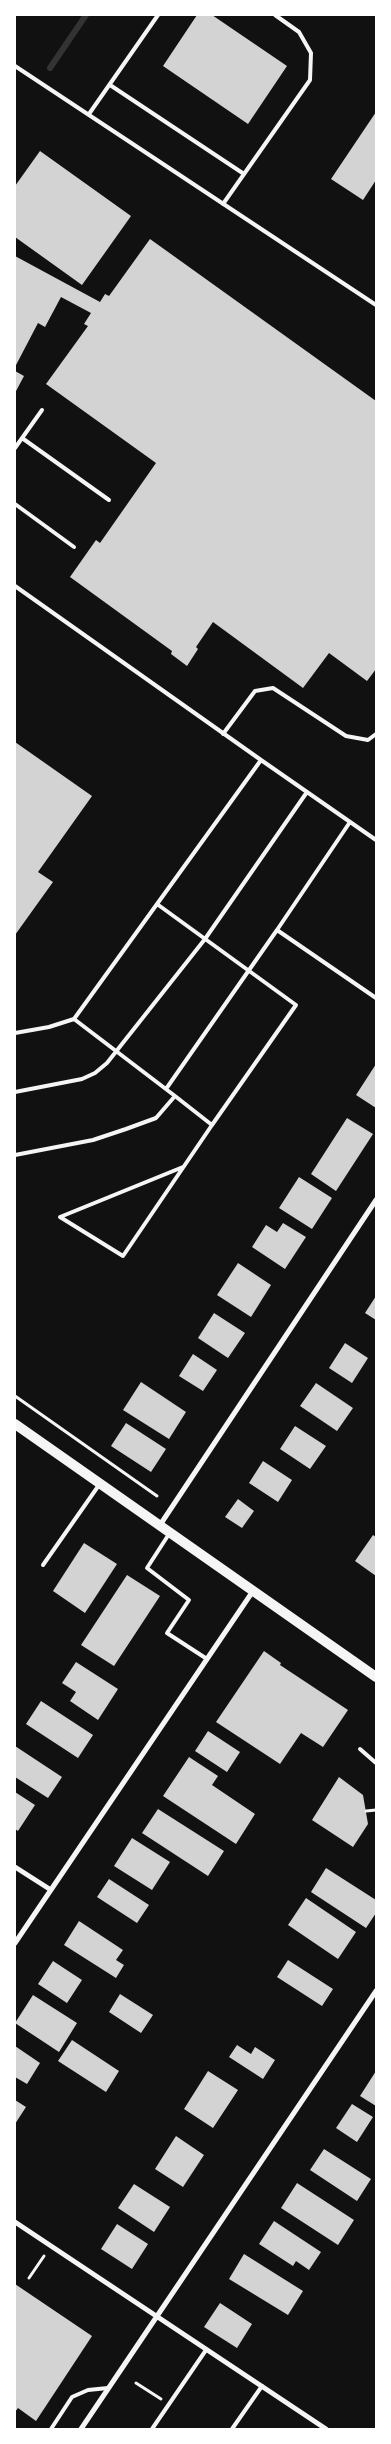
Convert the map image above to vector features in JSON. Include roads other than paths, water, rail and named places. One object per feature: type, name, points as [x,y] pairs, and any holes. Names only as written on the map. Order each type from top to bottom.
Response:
[{"type":"main road","points":[[15,1424],[376,1677]]},
{"type":"street","points":[[160,1524],[376,1200]]},
{"type":"street","points":[[15,1943],[253,1591]]},
{"type":"street","points":[[15,1867],[51,1890]]},
{"type":"street","points":[[81,2429],[376,1990]]},
{"type":"street","points":[[15,2222],[326,2429]]},
{"type":"lane","points":[[89,114],[158,15]]},
{"type":"lane","points":[[223,204],[310,80],[311,53],[299,32],[274,15]]},
{"type":"lane","points":[[15,66],[376,305]]},
{"type":"lane","points":[[110,85],[244,174]]},
{"type":"lane","points":[[15,448],[42,410]]},
{"type":"lane","points":[[22,438],[109,500]]},
{"type":"lane","points":[[15,504],[74,547]]},
{"type":"lane","points":[[15,586],[376,840]]},
{"type":"lane","points":[[223,734],[256,691],[273,688],[346,736],[368,740],[376,734]]},
{"type":"lane","points":[[15,1033],[49,1027],[74,1019],[261,760]]},
{"type":"lane","points":[[15,1092],[66,1083],[89,1076],[107,1063],[205,939],[307,792]]},
{"type":"lane","points":[[166,1089],[350,822]]},
{"type":"lane","points":[[158,904],[296,1005],[123,1256],[60,1217],[183,1168]]},
{"type":"lane","points":[[277,930],[376,998]]},
{"type":"lane","points":[[74,1019],[212,1125]]},
{"type":"lane","points":[[15,1155],[93,1140],[156,1118],[175,1096]]},
{"type":"lane","points":[[43,1565],[100,1483]]},
{"type":"lane","points":[[170,1531],[146,1568],[189,1600],[167,1632],[207,1659]]},
{"type":"lane","points":[[360,1749],[376,1763]]},
{"type":"lane","points":[[152,2429],[206,2350]]},
{"type":"lane","points":[[232,2429],[262,2386]]},
{"type":"lane","points":[[51,2429],[72,2397],[88,2390],[108,2388]]},
{"type":"waterway","points":[[50,68],[86,15]]}]
